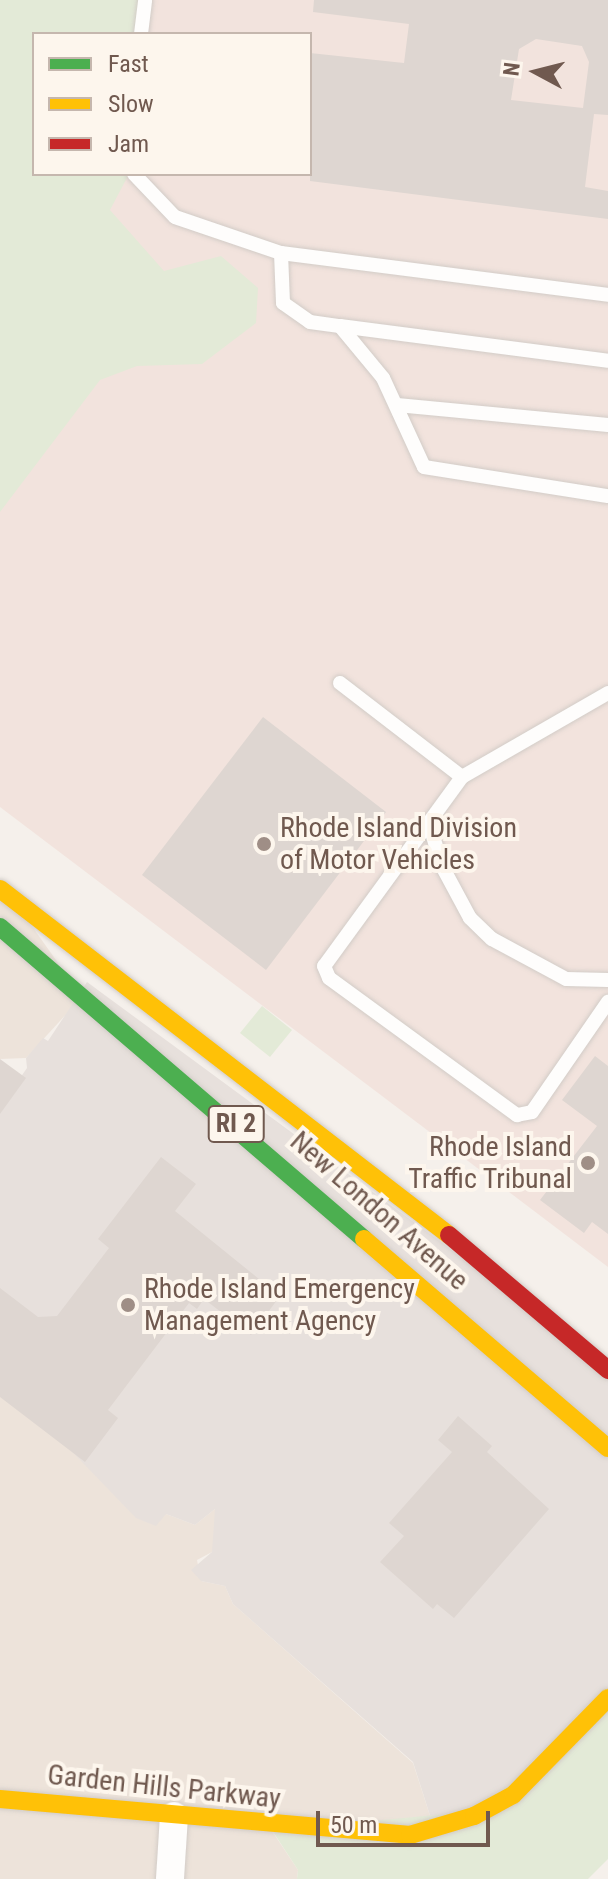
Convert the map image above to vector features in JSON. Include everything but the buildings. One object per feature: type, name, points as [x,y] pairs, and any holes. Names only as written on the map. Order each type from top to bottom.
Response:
[{"type":"main road","name":"New London Avenue","points":[[0,889],[476,1256],[608,1370]]},
{"type":"main road","name":"New London Avenue","points":[[0,927],[608,1448]]},
{"type":"main road","name":"Garden Hills Parkway","points":[[0,1799],[379,1836],[441,1828],[525,1786],[608,1698]]},
{"type":"street","points":[[170,1879],[174,1816]]},
{"type":"lane","points":[[141,32],[145,0]]},
{"type":"lane","points":[[136,176],[175,217],[281,253],[608,295]]},
{"type":"lane","points":[[281,253],[283,303],[310,322],[608,361]]},
{"type":"lane","points":[[340,326],[397,405],[424,467],[608,496]]},
{"type":"lane","points":[[397,405],[608,425]]},
{"type":"lane","points":[[340,683],[462,777]]},
{"type":"lane","points":[[608,693],[462,777],[328,953],[329,978],[525,1116],[608,1002]]},
{"type":"lane","points":[[429,823],[442,866],[470,918],[492,939],[566,979],[608,980]]},
{"type":"shaded area","points":[[0,0],[608,0],[608,1267],[0,807]]},
{"type":"shaded area","points":[[0,881],[82,997],[26,1058],[0,1059]]},
{"type":"shaded area","points":[[87,982],[608,1365],[608,1698],[543,1775],[433,1825],[413,1762],[233,1604],[225,1586],[201,1581],[191,1570],[212,1552],[215,1509],[195,1525],[166,1514],[156,1526],[136,1518],[0,1377],[0,1107],[27,1068],[26,1058],[43,1038],[48,1041]]},
{"type":"shaded area","points":[[0,1377],[166,1514],[195,1525],[215,1509],[218,1536],[212,1552],[197,1560],[201,1581],[225,1586],[233,1604],[413,1763],[433,1825],[268,1825],[298,1870],[297,1879],[0,1879]]},
{"type":"green space","points":[[0,0],[142,0],[138,32],[32,32],[32,176],[128,176],[110,210],[164,271],[221,256],[258,288],[256,323],[202,364],[137,366],[100,380],[0,512]]},
{"type":"green space","points":[[262,1006],[292,1030],[270,1057],[240,1033]]},
{"type":"green space","points":[[608,1704],[608,1859],[588,1879],[297,1879],[298,1870],[268,1824],[308,1827],[478,1811]]},
{"type":"traffic: fast","points":[[0,927],[364,1239]]},
{"type":"traffic: slow","points":[[0,889],[449,1235]]},
{"type":"traffic: slow","points":[[364,1239],[608,1448]]},
{"type":"traffic: slow","points":[[0,1799],[410,1835],[474,1816],[513,1795],[608,1698]]},
{"type":"traffic: jam","points":[[449,1235],[608,1370]]},
{"type":"place","name":"Rhode Island Division of Motor Vehicles","points":[[264,844]]},
{"type":"place","name":"Rhode Island Traffic Tribunal","points":[[588,1163]]},
{"type":"place","name":"Rhode Island Emergency Management Agency","points":[[128,1305]]}]
